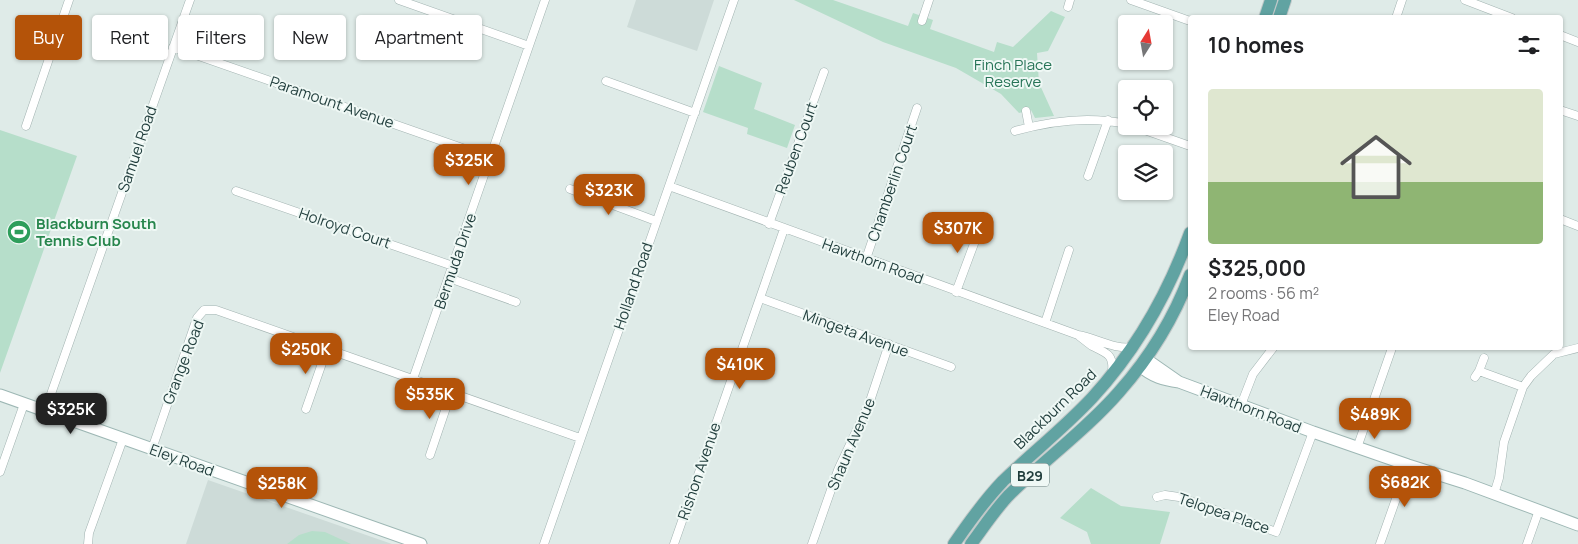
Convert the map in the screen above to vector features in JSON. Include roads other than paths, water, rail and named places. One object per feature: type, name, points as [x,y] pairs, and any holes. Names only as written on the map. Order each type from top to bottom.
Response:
[{"type":"main road","points":[[1266,15],[1271,0]]},
{"type":"main road","points":[[1280,15],[1285,0]]},
{"type":"main road","name":"Blackburn Road","points":[[954,544],[967,524],[1002,483],[1087,404],[1111,376],[1134,345],[1162,300],[1188,238]]},
{"type":"main road","name":"Blackburn Road","points":[[971,544],[1007,497],[1109,403],[1141,362],[1172,315],[1188,279]]},
{"type":"main road","points":[[1057,431],[1092,405],[1130,366],[1141,362],[1134,345]]},
{"type":"main road","name":"Hawthorn Road","points":[[1141,362],[1179,382],[1313,432],[1465,483],[1578,525]]},
{"type":"main road","name":"Eley Road","points":[[0,395],[421,544]]},
{"type":"street","points":[[26,126],[69,0]]},
{"type":"street","name":"Samuel Road","points":[[45,411],[190,0]]},
{"type":"street","points":[[399,0],[529,46]]},
{"type":"street","name":"Bermuda Drive","points":[[413,379],[545,0]]},
{"type":"street","name":"Holland Road","points":[[544,544],[734,0]]},
{"type":"street","points":[[922,21],[929,0]]},
{"type":"street","points":[[1131,0],[1188,20]]},
{"type":"street","points":[[1397,15],[1402,0]]},
{"type":"street","points":[[1465,0],[1504,15]]},
{"type":"street","points":[[1563,37],[1578,42]]},
{"type":"street","name":"Paramount Avenue","points":[[173,47],[490,158]]},
{"type":"street","name":"Reuben Court","points":[[769,224],[824,72]]},
{"type":"street","points":[[606,81],[695,113]]},
{"type":"street","name":"Chamberlin Court","points":[[866,259],[918,108]]},
{"type":"street","points":[[1026,111],[1030,127]]},
{"type":"street","points":[[1563,111],[1578,116]]},
{"type":"street","points":[[1015,131],[1030,127],[1095,119],[1118,122]]},
{"type":"street","points":[[1088,176],[1108,120]]},
{"type":"street","points":[[1159,135],[1188,145]]},
{"type":"street","name":"Hawthorn Road","points":[[669,186],[1045,324],[1117,346],[1134,345]]},
{"type":"street","points":[[570,189],[656,221]]},
{"type":"street","name":"Holroyd Court","points":[[236,191],[453,266]]},
{"type":"street","points":[[1563,219],[1577,223]]},
{"type":"street","points":[[956,292],[981,225]]},
{"type":"street","name":"Rishon Avenue","points":[[674,544],[784,229]]},
{"type":"street","points":[[1045,324],[1069,250]]},
{"type":"street","points":[[449,278],[516,302]]},
{"type":"street","name":"Mingeta Avenue","points":[[760,298],[952,367]]},
{"type":"street","name":"Grange Road","points":[[152,449],[197,318],[204,310],[216,310],[580,438]]},
{"type":"street","name":"Hawthorn Road","points":[[1078,335],[1092,346],[1108,353],[1112,364],[1111,376]]},
{"type":"street","name":"Shaun Avenue","points":[[812,544],[838,470],[869,404],[889,344]]},
{"type":"street","points":[[1563,350],[1578,348]]},
{"type":"street","points":[[306,409],[327,349]]},
{"type":"street","points":[[1242,405],[1254,374],[1272,350]]},
{"type":"street","points":[[1356,448],[1391,350]]},
{"type":"street","points":[[1494,494],[1499,478],[1504,442],[1523,387],[1552,351]]},
{"type":"street","points":[[1484,358],[1477,374],[1523,387]]},
{"type":"street","points":[[430,455],[451,393]]},
{"type":"street","points":[[0,472],[24,404]]},
{"type":"street","name":"Telopea Place","points":[[1157,497],[1165,495],[1180,496],[1276,532],[1313,432]]},
{"type":"street","points":[[88,544],[89,534],[122,439]]},
{"type":"street","points":[[1380,544],[1408,465]]},
{"type":"street","points":[[1527,544],[1539,510]]},
{"type":"place","name":"Blackburn South Tennis Club","points":[[19,232]]},
{"type":"park label","name":"Finch Place Reserve","points":[[1013,72]]}]
